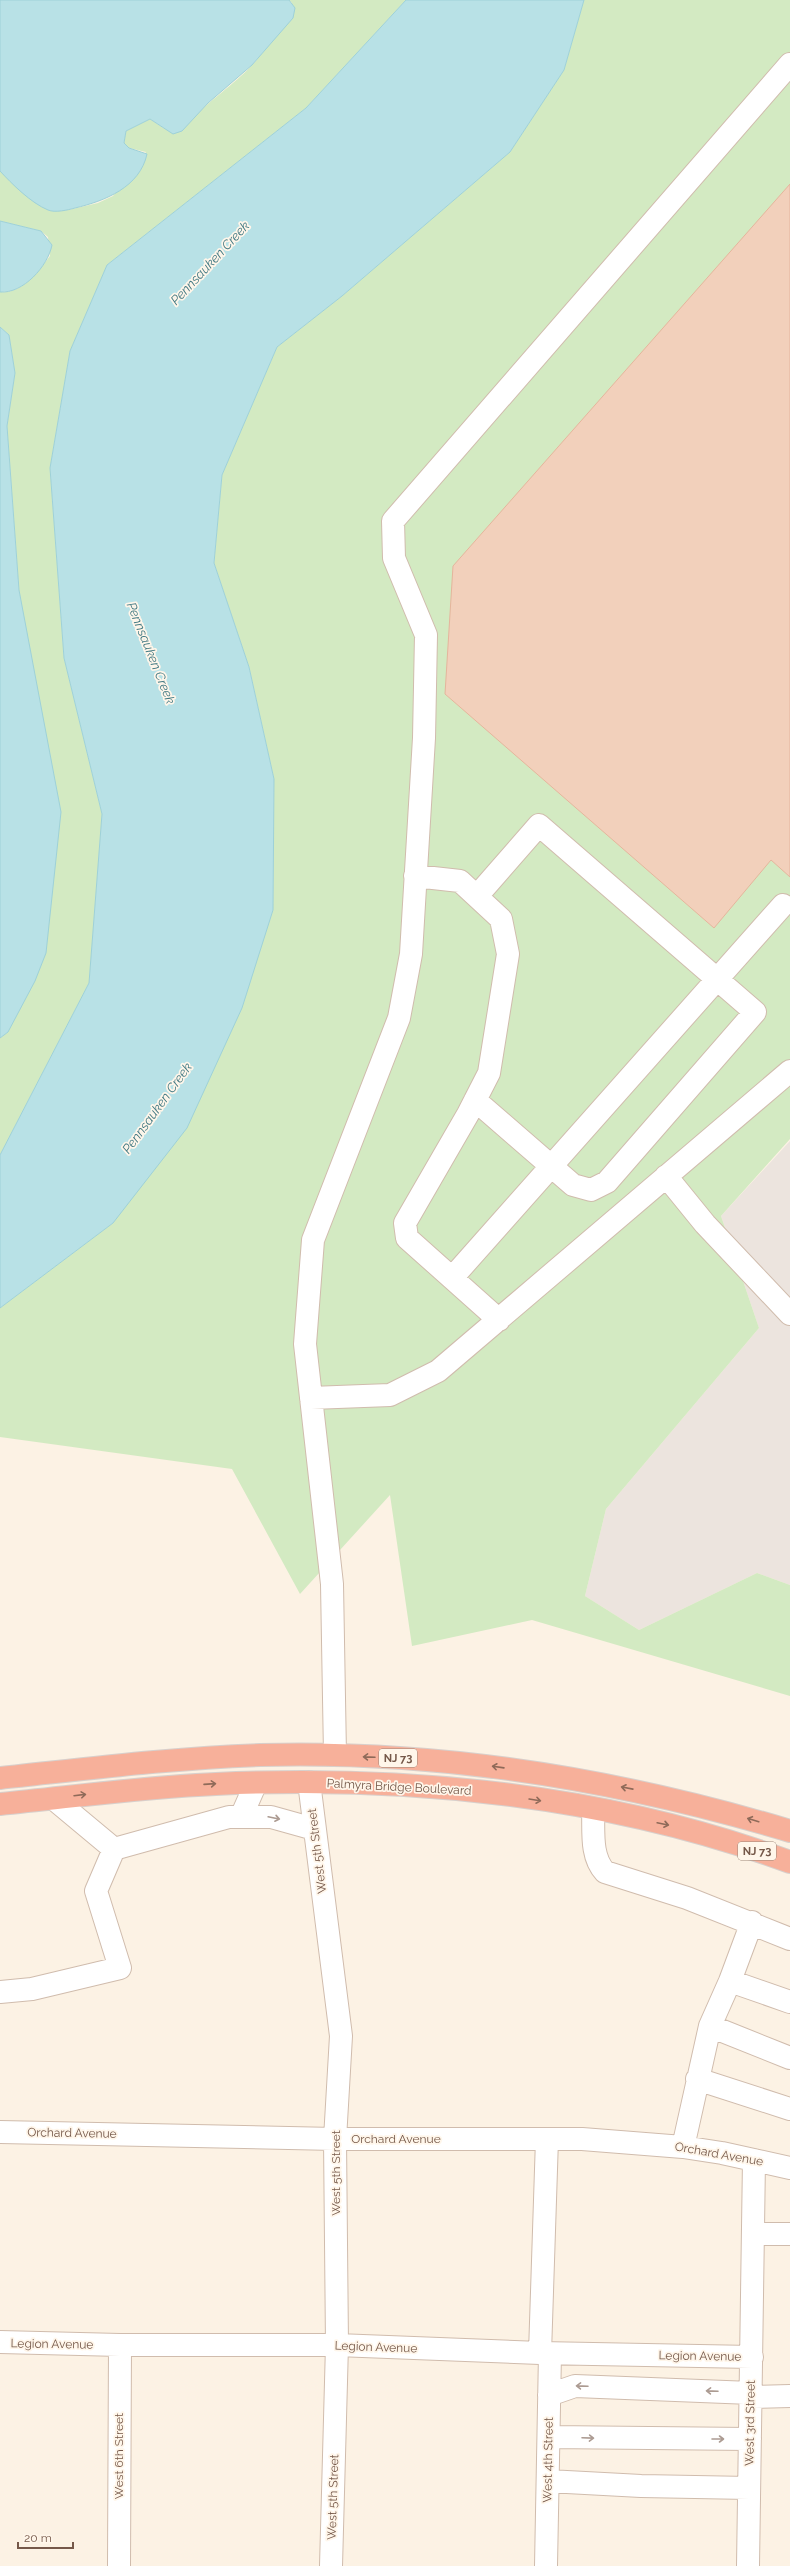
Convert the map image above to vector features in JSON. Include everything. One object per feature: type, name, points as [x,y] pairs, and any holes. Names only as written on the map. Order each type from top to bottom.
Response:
[{"type":"highway","name":"NJ 73","points":[[0,1778],[183,1760],[259,1755],[441,1760],[550,1774],[646,1792],[790,1831]]},
{"type":"highway","name":"Palmyra Bridge Boulevard","points":[[0,1804],[173,1787],[309,1782],[386,1784],[472,1791],[592,1809],[678,1827],[724,1840],[790,1862]]},
{"type":"street","points":[[335,1756],[332,1584],[304,1344],[313,1240],[399,1018],[411,954],[424,738],[426,635],[394,558],[393,521],[790,64]]},
{"type":"street","points":[[475,1100],[573,1185],[591,1190],[607,1182],[755,1012],[540,825],[477,896]]},
{"type":"street","points":[[415,876],[460,880],[501,919],[508,954],[489,1073],[405,1223],[407,1238],[499,1320]]},
{"type":"street","points":[[452,1278],[783,905]]},
{"type":"street","points":[[311,1398],[390,1395],[438,1371],[790,1071]]},
{"type":"street","points":[[666,1176],[705,1224],[790,1314]]},
{"type":"street","name":"West 5th Street","points":[[309,1782],[341,2036],[335,2139],[337,2345],[331,2566]]},
{"type":"street","points":[[241,1817],[256,1783]]},
{"type":"street","points":[[54,1799],[114,1849]]},
{"type":"street","points":[[592,1809],[595,1852],[598,1864],[605,1872],[752,1922],[790,1939]]},
{"type":"street","points":[[114,1849],[208,1823],[241,1817],[271,1817],[314,1829]]},
{"type":"street","points":[[0,1992],[32,1989],[120,1968],[96,1891],[114,1849]]},
{"type":"street","points":[[683,2147],[710,2026],[730,1981],[752,1922]]},
{"type":"street","points":[[730,1981],[790,2002]]},
{"type":"street","points":[[710,2026],[790,2058]]},
{"type":"street","points":[[698,2079],[790,2109]]},
{"type":"street","name":"Orchard Avenue","points":[[0,2132],[335,2139],[589,2140],[683,2147],[790,2168]]},
{"type":"street","name":"West 4th Street","points":[[546,2566],[549,2395],[545,2353],[547,2140]]},
{"type":"street","name":"West 3rd Street","points":[[748,2566],[754,2160]]},
{"type":"street","points":[[754,2234],[790,2234]]},
{"type":"street","name":"Legion Avenue","points":[[0,2342],[120,2345],[337,2345],[545,2353],[752,2357]]},
{"type":"street","name":"West 6th Street","points":[[119,2566],[120,2345]]},
{"type":"street","points":[[549,2395],[575,2386],[790,2396]]},
{"type":"street","points":[[548,2437],[750,2439]]},
{"type":"street","points":[[548,2481],[641,2486],[749,2488]]},
{"type":"shaded area","points":[[790,1141],[790,1585],[757,1573],[639,1630],[585,1596],[606,1509],[759,1328],[721,1216]]},
{"type":"green space","points":[[289,0],[406,0],[306,108],[107,265],[70,351],[50,468],[64,658],[102,814],[89,983],[0,1155],[0,1038],[8,1032],[24,623],[19,590],[7,426],[15,373],[9,335],[0,327],[0,292],[8,292],[16,289],[29,281],[50,256],[48,237],[41,231],[0,221],[0,171],[37,204],[49,210],[68,210],[98,203],[113,196],[146,152],[129,148],[124,143],[126,131],[150,119],[165,129],[182,131],[198,113],[243,74],[264,51],[292,3]]},
{"type":"green space","points":[[584,0],[790,0],[790,1139],[721,1216],[759,1328],[606,1509],[585,1596],[639,1630],[757,1573],[790,1585],[790,1696],[532,1620],[412,1646],[390,1495],[300,1594],[232,1469],[0,1437],[0,1308],[113,1223],[273,910],[274,779],[249,667],[214,563],[222,475],[277,347],[342,296],[510,152],[564,70]]},
{"type":"water","points":[[0,0],[289,0],[295,8],[293,18],[252,65],[208,103],[182,131],[173,134],[150,119],[126,131],[124,143],[129,148],[147,154],[143,166],[129,184],[120,191],[98,201],[69,210],[54,211],[42,207],[29,198],[0,171]]},
{"type":"water","name":"Pennsauken Creek","points":[[406,0],[584,0],[564,70],[510,152],[342,296],[277,347],[222,475],[214,563],[249,667],[274,779],[273,910],[242,1008],[187,1128],[113,1223],[0,1308],[0,1155],[89,983],[102,814],[64,658],[50,468],[70,351],[107,265],[306,108]]},
{"type":"water","points":[[0,221],[41,231],[52,245],[50,253],[40,270],[26,284],[9,291],[0,292]]},
{"type":"water","points":[[0,327],[9,335],[15,373],[7,426],[19,590],[61,812],[46,953],[35,981],[8,1032],[0,1038]]},
{"type":"building","points":[[790,184],[790,877],[771,860],[714,928],[445,694],[453,566]]}]
